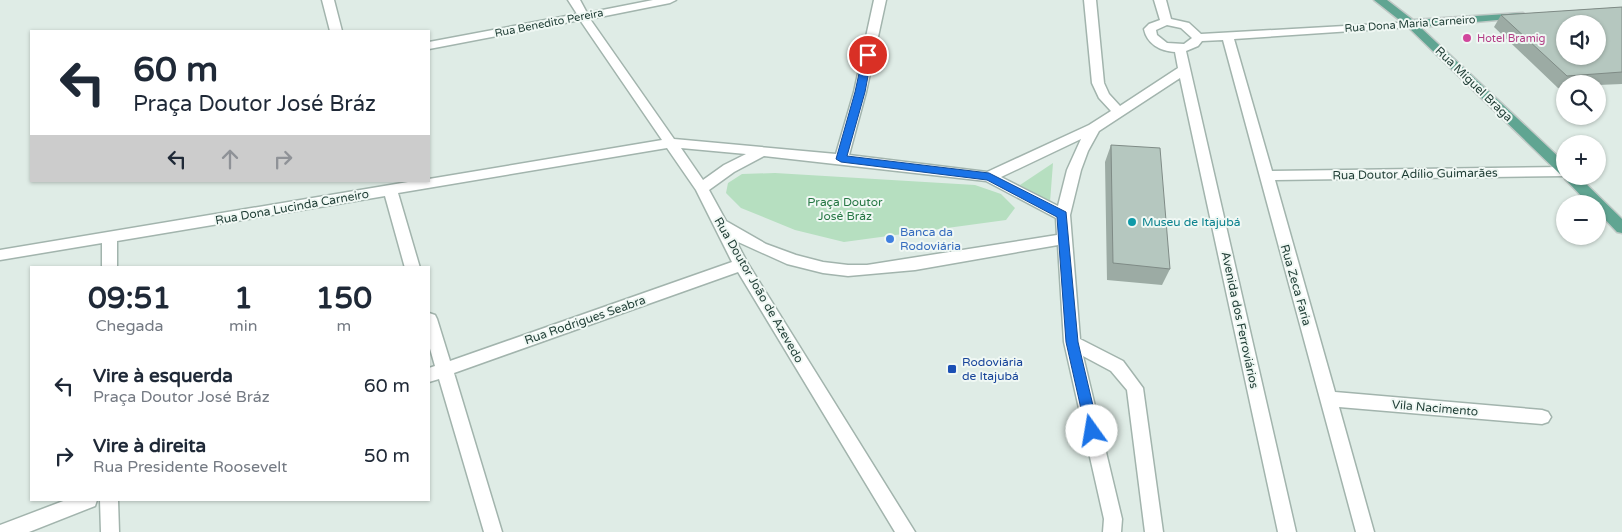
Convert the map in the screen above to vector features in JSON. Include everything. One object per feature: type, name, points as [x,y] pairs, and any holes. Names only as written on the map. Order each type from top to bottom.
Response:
[{"type":"main road","name":"Rua Miguel Braga","points":[[1380,0],[1411,24],[1556,163]]},
{"type":"main road","name":"Rua Dona Maria Carneiro","points":[[1411,24],[1528,14]]},
{"type":"main road","points":[[1579,185],[1622,228]]},
{"type":"street","points":[[328,0],[336,30]]},
{"type":"street","name":"Rua Doutor João de Azevedo","points":[[574,0],[583,16],[702,189],[741,265],[906,532]]},
{"type":"street","name":"Rua Benedito Pereira","points":[[430,46],[670,0]]},
{"type":"street","points":[[841,159],[860,92],[880,0]]},
{"type":"street","points":[[1090,0],[1098,83],[1104,95],[1118,111]]},
{"type":"street","points":[[1160,0],[1166,22]]},
{"type":"street","points":[[1166,22],[1187,27],[1198,38],[1193,46],[1180,49],[1164,46],[1152,38],[1150,33],[1153,26],[1166,22]]},
{"type":"street","name":"Rua Dona Maria Carneiro","points":[[1198,38],[1411,24]]},
{"type":"street","name":"Rua Zeca Faria","points":[[1228,37],[1365,532]]},
{"type":"street","name":"Avenida dos Ferroviários","points":[[1180,49],[1287,532]]},
{"type":"street","points":[[989,177],[1094,128],[1184,70]]},
{"type":"street","points":[[1094,128],[1081,151],[1074,170],[1063,215],[1072,342],[1113,519],[1112,532]]},
{"type":"street","points":[[672,143],[841,159],[989,177],[1063,215]]},
{"type":"street","name":"Rua Dona Lucinda Carneiro","points":[[0,255],[672,143]]},
{"type":"street","points":[[702,189],[721,172],[740,161],[762,153]]},
{"type":"street","name":"Rua Doutor Adílio Guimarães","points":[[1265,176],[1556,172]]},
{"type":"street","points":[[390,190],[412,266]]},
{"type":"street","points":[[718,223],[744,240],[772,252],[805,263],[839,270],[873,270],[1065,239]]},
{"type":"street","points":[[110,238],[110,266]]},
{"type":"street","name":"Rua Rodrigues Seabra","points":[[436,372],[741,265]]},
{"type":"street","points":[[430,327],[436,372],[493,532]]},
{"type":"street","points":[[1072,342],[1117,366],[1134,388],[1154,532]]},
{"type":"street","name":"Vila Nacimento","points":[[1328,399],[1542,417]]},
{"type":"street","points":[[6,532],[85,501]]},
{"type":"street","points":[[109,501],[110,532]]},
{"type":"green space","points":[[1053,163],[1050,202],[1020,185]]},
{"type":"green space","name":"Praça Doutor José Bráz","points":[[775,173],[975,185],[1001,194],[1015,208],[1006,220],[844,242],[795,230],[741,208],[726,193],[728,183],[742,174]]},
{"type":"building","points":[[1622,7],[1622,72],[1566,75],[1501,15]]},
{"type":"building","name":"Museu de Itajubá","points":[[1111,145],[1160,148],[1170,269],[1113,263]]},
{"type":"place","name":"Hotel Bramig","points":[[1467,38]]},
{"type":"place","name":"Museu de Itajubá","points":[[1132,222]]},
{"type":"place","name":"Banca da Rodoviária","points":[[890,239]]},
{"type":"place","name":"Rodoviária de Itajubá","points":[[952,369]]},
{"type":"route","points":[[868,55],[860,92],[841,159],[989,177],[1063,215],[1072,342],[1092,431]]}]
